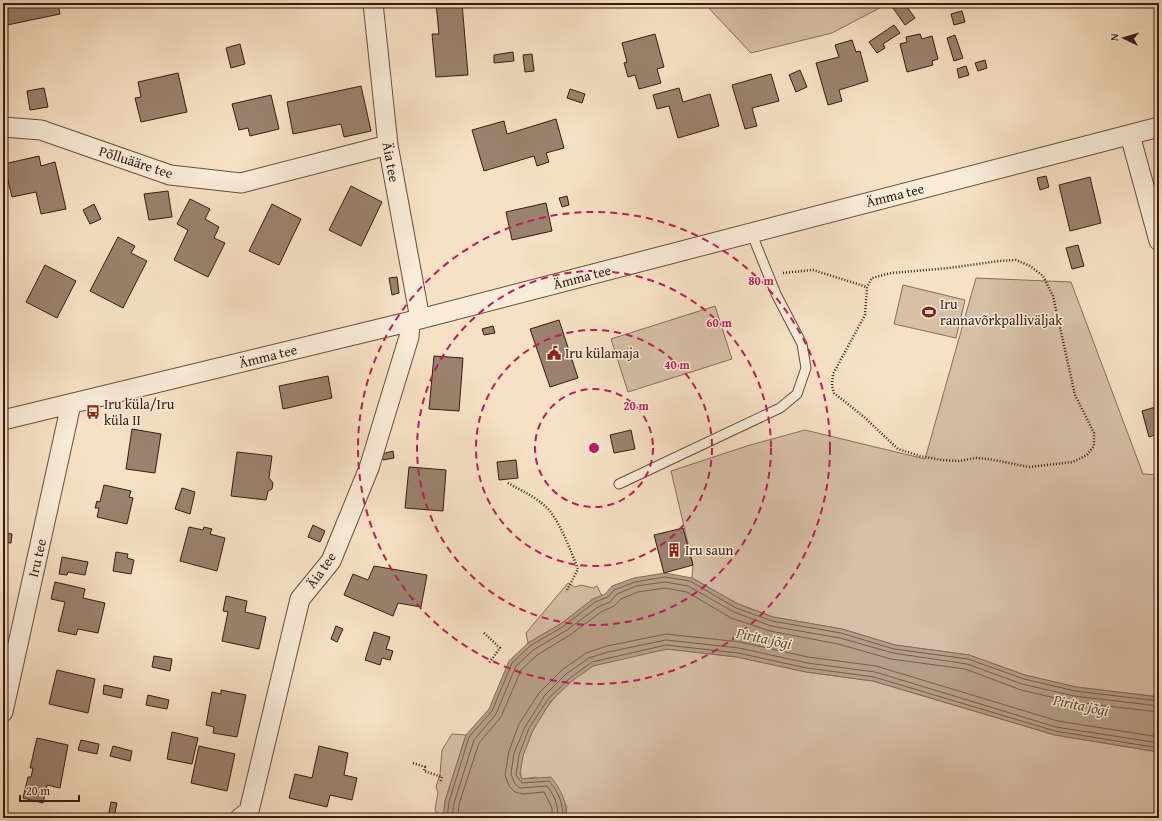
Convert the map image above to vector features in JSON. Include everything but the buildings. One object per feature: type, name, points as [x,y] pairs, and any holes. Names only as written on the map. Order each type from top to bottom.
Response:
[{"type":"street","name":"Äia tee","points":[[240,818],[249,810],[300,599],[331,561],[370,468],[408,337],[415,321],[388,145],[373,3]]},
{"type":"street","name":"Ämma tee","points":[[3,420],[415,321],[751,232],[1159,127]]},
{"type":"street","name":"Põlluääre tee","points":[[3,128],[41,130],[170,175],[241,183],[388,145]]},
{"type":"street","points":[[1130,134],[1159,241]]},
{"type":"street","name":"Iru tee","points":[[3,712],[71,404]]},
{"type":"lane","points":[[619,484],[780,408],[797,394],[806,368],[802,344],[769,276],[751,232]]},
{"type":"path","points":[[999,260],[1016,260],[1030,266],[1043,276],[1053,296],[1075,394],[1094,433],[1094,446],[1087,455],[1073,462],[1029,467],[989,459],[976,458],[959,461],[942,460],[920,456],[898,449],[864,417],[834,393],[832,386],[833,374],[865,315],[867,287],[872,278],[890,274],[949,268],[999,260]]},
{"type":"path","points":[[769,276],[792,271],[814,270],[867,287]]},
{"type":"path","points":[[508,483],[535,498],[546,507],[566,540],[578,569],[566,592]]},
{"type":"path","points":[[484,633],[500,648],[489,663]]},
{"type":"path","points":[[413,763],[425,767],[424,771],[442,777],[440,783]]},
{"type":"shaded area","points":[[704,3],[889,3],[832,33],[751,53]]},
{"type":"shaded area","points":[[976,278],[1071,282],[1143,474],[1159,475],[1159,697],[1076,687],[1025,675],[969,655],[895,645],[842,629],[773,617],[738,604],[692,578],[693,565],[671,471],[750,445],[805,430],[925,459]]},
{"type":"shaded area","name":"Iru rannavõrkpalliväljak","points":[[903,285],[965,300],[956,338],[894,324]]},
{"type":"shaded area","points":[[715,306],[732,359],[628,392],[611,339]]},
{"type":"shaded area","points":[[568,583],[575,587],[581,585],[593,588],[597,586],[602,596],[593,599],[562,623],[528,643],[526,633]]},
{"type":"shaded area","points":[[667,649],[737,657],[806,672],[873,681],[1055,735],[1159,752],[1159,818],[566,818],[567,806],[536,777],[522,779],[520,771],[521,761],[524,750],[534,728],[555,697],[576,677],[593,666],[619,658]]},
{"type":"shaded area","points":[[452,734],[466,735],[445,801],[443,818],[436,818],[437,814],[435,810],[438,792],[436,787],[440,774],[442,750]]},
{"type":"water","name":"Pirita jõgi","points":[[665,573],[692,578],[738,604],[773,617],[842,629],[895,645],[969,655],[1025,675],[1076,687],[1159,697],[1159,752],[1055,735],[873,681],[806,672],[737,657],[667,649],[593,666],[572,681],[551,701],[533,730],[523,756],[520,774],[522,779],[551,777],[563,796],[566,818],[443,818],[445,801],[466,735],[489,709],[509,661],[528,643],[562,623],[593,599],[605,594],[612,586],[634,578]]},
{"type":"place","name":"Iru rannavõrkpalliväljak","points":[[929,312]]},
{"type":"place","name":"Iru külamaja","points":[[554,353]]},
{"type":"place","name":"Iru küla/Iru küla II","points":[[93,412]]},
{"type":"place","name":"Iru saun","points":[[674,550]]}]
